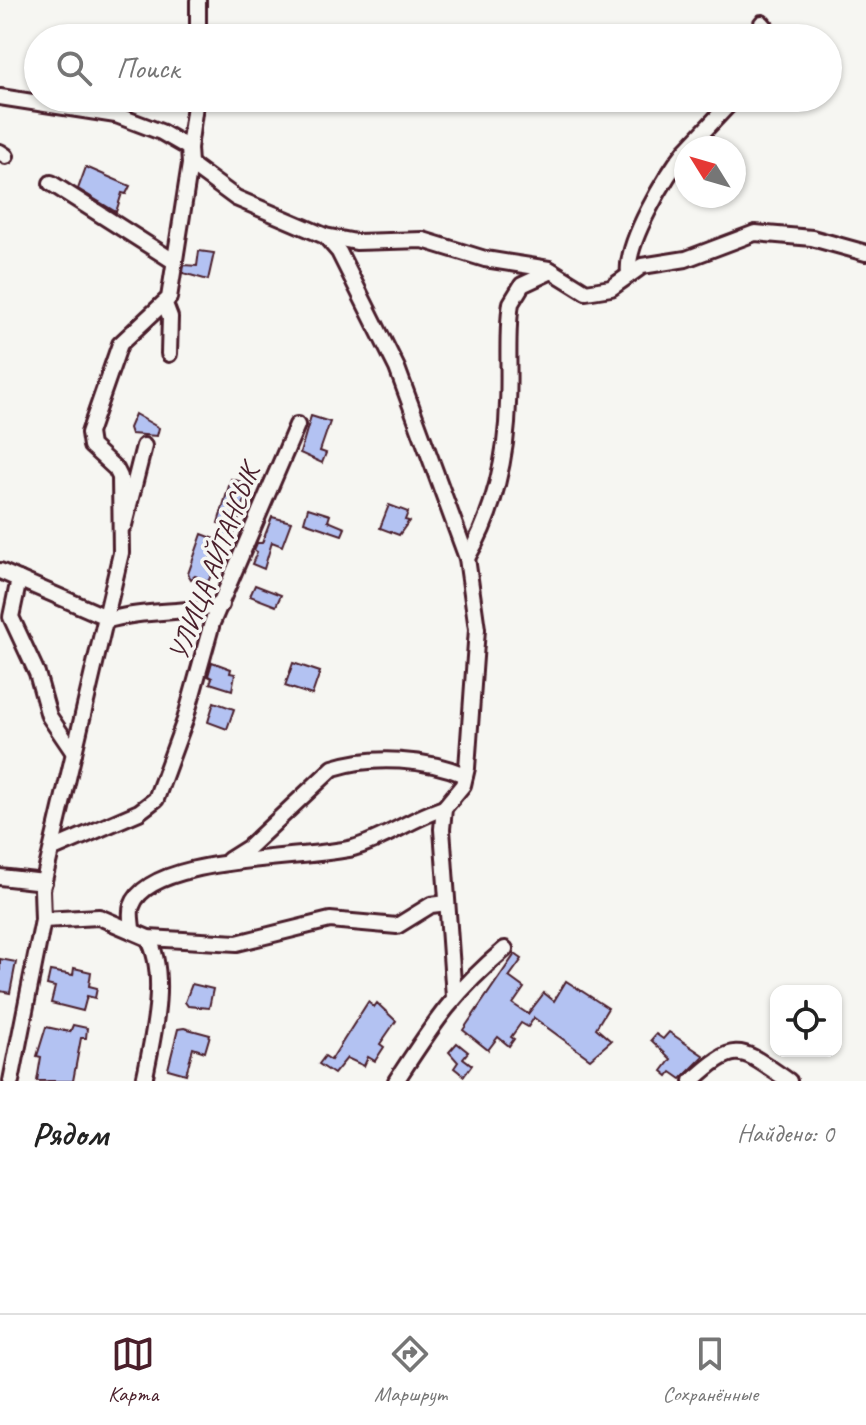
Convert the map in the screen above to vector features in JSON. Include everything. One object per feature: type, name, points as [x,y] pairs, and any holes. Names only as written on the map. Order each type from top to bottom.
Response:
[{"type":"street","points":[[198,0],[198,24]]},
{"type":"street","points":[[0,97],[24,101]]},
{"type":"street","points":[[97,112],[116,115],[161,132],[236,198],[325,236],[356,242],[423,240],[485,259],[532,264],[552,271],[586,292],[611,288],[642,266],[686,259],[755,233],[812,238],[866,253]]},
{"type":"street","points":[[169,354],[170,317],[165,304],[175,262],[194,112]]},
{"type":"street","points":[[699,136],[722,112]]},
{"type":"street","points":[[629,273],[628,263],[638,236],[674,172]]},
{"type":"street","points":[[51,183],[175,262]]},
{"type":"street","points":[[132,930],[131,908],[145,891],[177,873],[228,861],[304,857],[355,847],[444,808],[463,785],[477,629],[467,558],[397,368],[339,252],[325,236]]},
{"type":"street","points":[[467,558],[479,539],[488,512],[505,442],[511,303],[522,285],[552,271]]},
{"type":"street","points":[[120,541],[120,477],[116,469],[91,446],[89,433],[120,344],[165,304]]},
{"type":"street","name":"УЛИЦА АЙТАНСЫК","points":[[53,849],[150,806],[156,799],[221,605],[297,425]]},
{"type":"street","points":[[11,1081],[43,920],[44,882],[144,446]]},
{"type":"street","points":[[0,571],[106,619],[196,611],[221,605]]},
{"type":"street","points":[[19,579],[11,617],[37,673],[49,716],[74,753]]},
{"type":"street","points":[[228,861],[248,848],[333,768],[346,764],[408,761],[465,775]]},
{"type":"street","points":[[444,808],[454,997]]},
{"type":"street","points":[[0,877],[44,882]]},
{"type":"street","points":[[43,920],[99,917],[148,938],[237,943],[330,920],[397,926],[431,905],[447,903]]},
{"type":"street","points":[[144,1081],[157,1011],[155,950],[148,938]]},
{"type":"street","points":[[396,1081],[467,980],[505,949]]},
{"type":"street","points":[[692,1081],[720,1055],[737,1050],[754,1057],[789,1081]]},
{"type":"building","points":[[86,167],[130,186],[126,194],[122,193],[116,212],[78,189]]},
{"type":"building","points":[[199,251],[214,253],[208,280],[183,273],[184,265],[197,266]]},
{"type":"building","points":[[135,414],[159,428],[157,436],[131,434],[129,428]]},
{"type":"building","points":[[311,416],[330,422],[320,451],[326,453],[322,463],[300,453]]},
{"type":"building","points":[[231,479],[250,484],[232,540],[220,537],[224,524],[218,523]]},
{"type":"building","points":[[389,505],[408,512],[405,520],[409,521],[399,535],[380,528]]},
{"type":"building","points":[[308,508],[330,515],[328,521],[345,528],[342,535],[304,522]]},
{"type":"building","points":[[272,517],[291,522],[282,546],[272,542],[264,569],[252,564],[257,552],[254,550],[257,543],[262,543]]},
{"type":"building","points":[[202,534],[218,540],[207,568],[213,571],[208,582],[195,576],[191,579],[188,574]]},
{"type":"building","points":[[255,585],[281,595],[276,606],[250,596]]},
{"type":"building","points":[[212,662],[231,669],[230,673],[235,674],[232,690],[210,683],[212,678],[208,676]]},
{"type":"building","points":[[293,663],[320,672],[312,695],[285,686]]},
{"type":"building","points":[[214,702],[234,709],[227,729],[208,722]]},
{"type":"building","points":[[515,954],[522,959],[509,977],[524,988],[513,1004],[528,1014],[544,993],[554,1001],[566,981],[608,1008],[596,1028],[611,1041],[590,1059],[534,1018],[528,1027],[521,1023],[509,1046],[498,1037],[488,1050],[463,1030]]},
{"type":"building","points":[[0,959],[16,962],[10,993],[0,991]]},
{"type":"building","points":[[74,968],[91,972],[89,986],[97,988],[95,998],[87,996],[83,1011],[51,1003],[55,987],[47,985],[50,971],[73,975]]},
{"type":"building","points":[[192,984],[213,989],[209,1008],[188,1006],[185,1002]]},
{"type":"building","points":[[368,1002],[374,1007],[377,1003],[396,1021],[380,1044],[384,1047],[375,1061],[368,1057],[364,1066],[347,1058],[334,1074],[319,1064],[325,1056],[331,1060]]},
{"type":"building","points":[[73,1025],[87,1028],[86,1038],[81,1038],[73,1081],[37,1081],[41,1057],[37,1056],[46,1027],[70,1032]]},
{"type":"building","points":[[178,1029],[210,1035],[205,1052],[193,1048],[186,1074],[168,1069]]},
{"type":"building","points":[[669,1032],[704,1056],[681,1079],[671,1072],[668,1076],[662,1071],[671,1059],[651,1040],[656,1034],[663,1039]]},
{"type":"building","points":[[457,1043],[468,1052],[463,1058],[472,1065],[464,1076],[454,1068],[458,1062],[449,1052]]}]
